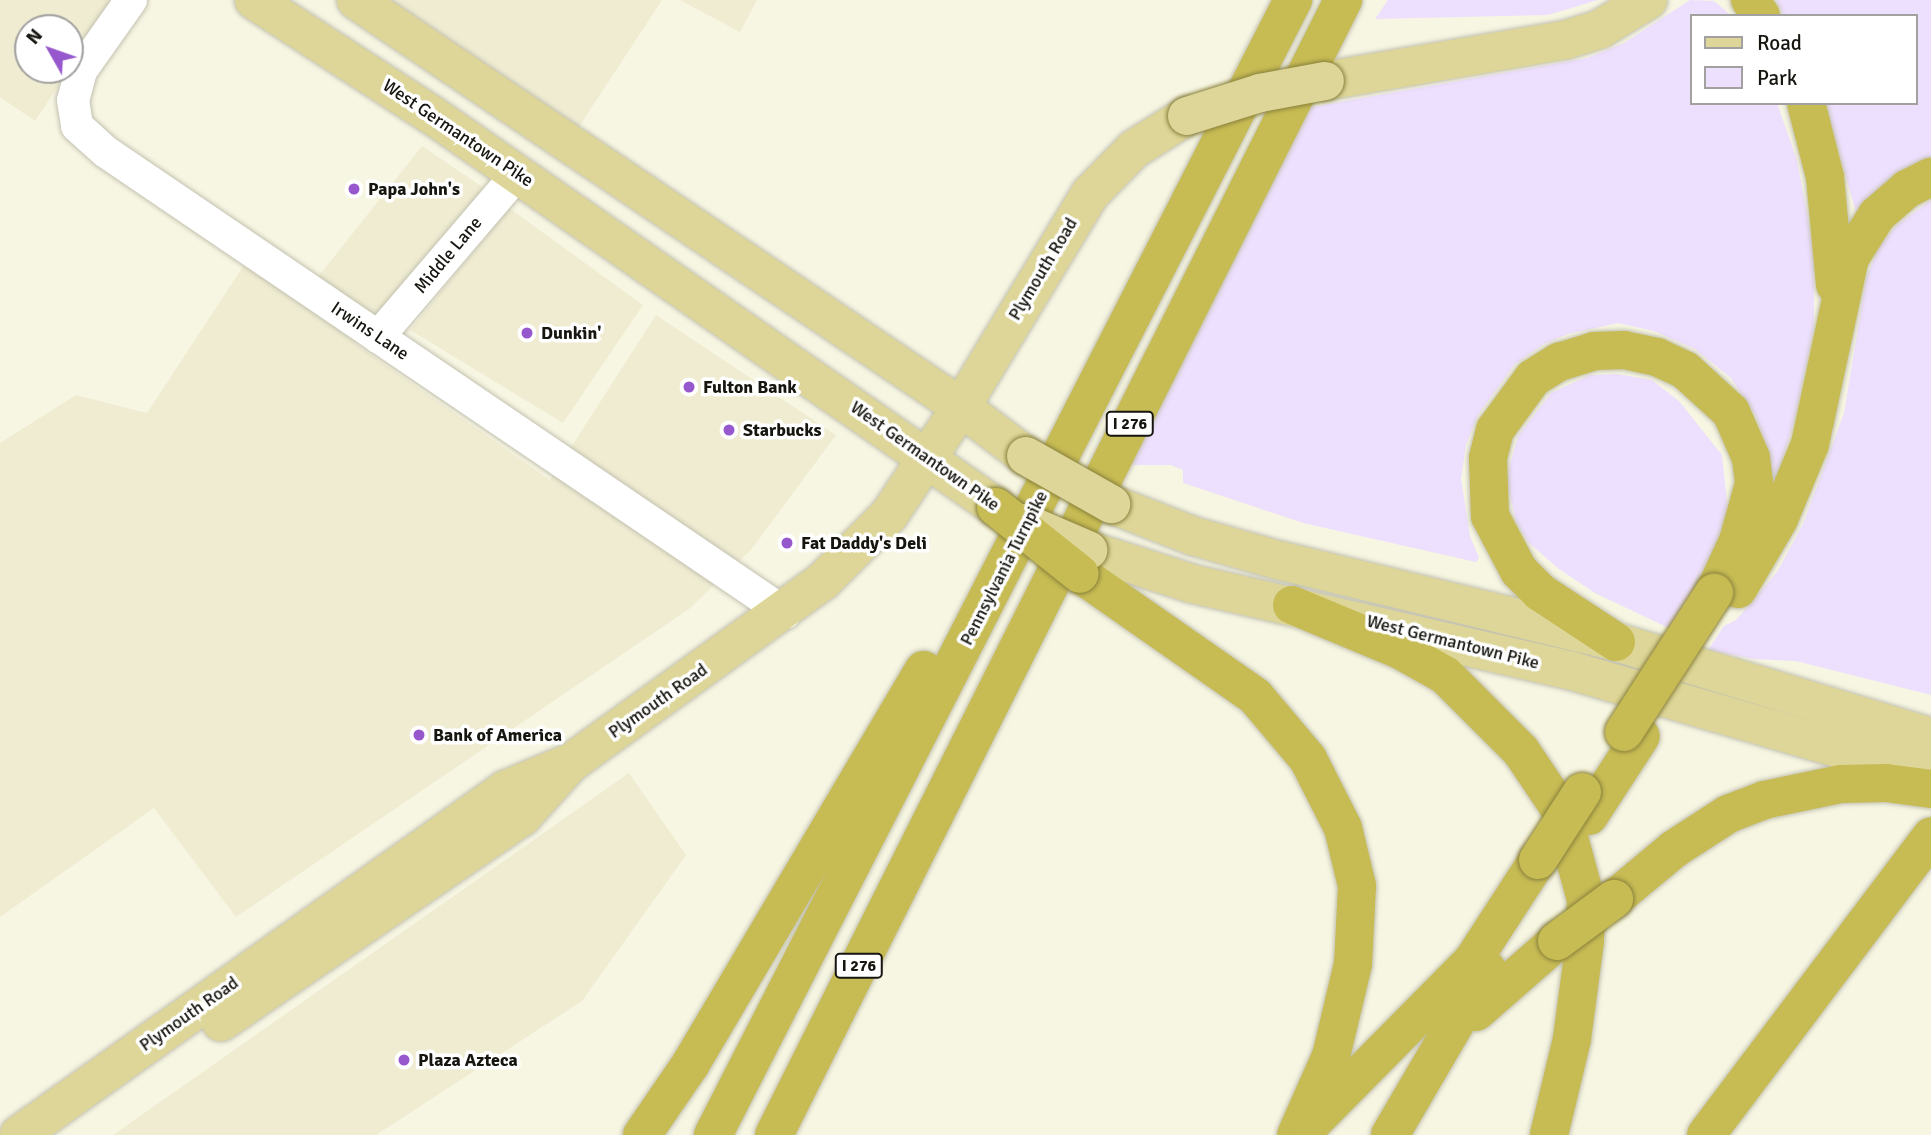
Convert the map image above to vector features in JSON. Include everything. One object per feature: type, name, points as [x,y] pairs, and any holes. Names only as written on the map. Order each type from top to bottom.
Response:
[{"type":"highway","name":"Pennsylvania Turnpike","points":[[713,1135],[1111,363],[1293,0]]},
{"type":"highway","name":"I 276","points":[[774,1135],[1343,0]]},
{"type":"highway","points":[[1806,105],[1832,224],[1836,316]]},
{"type":"highway","points":[[1395,1127],[1544,869],[1721,597],[1779,519],[1810,444],[1827,377],[1843,280],[1862,235],[1892,201],[1931,177]]},
{"type":"highway","points":[[1616,642],[1540,592],[1519,571],[1490,516],[1488,458],[1496,430],[1533,379],[1559,362],[1594,351],[1624,350],[1657,357],[1685,370],[1731,412],[1751,458],[1754,484],[1721,597]]},
{"type":"highway","points":[[642,1135],[690,1065],[995,542],[1111,363]]},
{"type":"highway","points":[[996,506],[1084,562],[1268,710],[1319,776],[1348,841],[1357,886],[1353,964],[1331,1056],[1298,1135]]},
{"type":"highway","points":[[1292,605],[1399,650],[1445,675],[1521,751],[1562,813],[1586,900],[1585,928],[1572,1039],[1549,1135]]},
{"type":"highway","points":[[1395,1127],[1476,1012],[1557,941],[1685,842],[1728,814],[1764,800],[1841,784],[1886,783],[1931,789]]},
{"type":"highway","points":[[1706,1135],[1931,836]]},
{"type":"highway","points":[[1298,1135],[1473,960],[1544,869]]},
{"type":"highway","points":[[794,1135],[804,1112],[800,1084]]},
{"type":"main road","name":"West Germantown Pike","points":[[254,0],[517,174],[996,506]]},
{"type":"main road","points":[[356,0],[961,407],[1026,456],[1111,504],[1193,536],[1278,560],[1616,642],[1931,737]]},
{"type":"main road","name":"Plymouth Road","points":[[19,1135],[505,790],[572,762],[785,613],[870,537],[961,407],[1090,194],[1134,149],[1186,116],[1260,93],[1565,40],[1601,29],[1648,0]]},
{"type":"main road","name":"West Germantown Pike","points":[[1084,562],[1292,605],[1569,670],[1931,775]]},
{"type":"main road","name":"Plymouth Road","points":[[60,1135],[149,1068],[522,817],[572,762]]},
{"type":"street","name":"Irwins Lane","points":[[131,0],[81,71],[72,100],[77,126],[106,152],[785,613]]},
{"type":"street","name":"Middle Lane","points":[[379,337],[517,174]]},
{"type":"shaded area","points":[[0,0],[115,0],[84,47],[84,14],[14,14],[14,84],[60,84],[35,121],[0,97]]},
{"type":"shaded area","points":[[356,0],[662,0],[569,142]]},
{"type":"shaded area","points":[[680,0],[757,0],[740,32]]},
{"type":"shaded area","points":[[422,146],[487,190],[354,343],[550,480],[656,315],[836,435],[751,550],[689,609],[236,917],[154,808],[0,917],[0,443],[76,395],[147,413],[244,265],[298,302]]},
{"type":"shaded area","points":[[509,208],[643,305],[563,423],[410,330]]},
{"type":"shaded area","points":[[629,773],[686,855],[582,1001],[376,1135],[113,1135]]},
{"type":"green space","points":[[1388,0],[1598,0],[1548,15],[1375,19]]},
{"type":"green space","points":[[1690,0],[1714,1],[1730,14],[1689,14],[1689,105],[1778,105],[1797,160],[1814,251],[1814,328],[1794,422],[1772,492],[1769,454],[1756,416],[1731,378],[1695,349],[1654,331],[1618,323],[1568,334],[1544,344],[1515,364],[1478,415],[1466,445],[1461,479],[1470,536],[1479,558],[1476,562],[1303,523],[1183,483],[1183,470],[1171,465],[1128,465],[1311,107],[1587,58],[1624,43]]},
{"type":"green space","points":[[1776,0],[1931,0],[1931,163],[1857,216],[1826,105],[1917,105],[1917,14],[1783,14]]},
{"type":"green space","points":[[1931,200],[1931,695],[1796,661],[1754,659],[1708,650],[1724,626],[1736,620],[1777,572],[1803,524],[1844,413],[1866,279],[1878,248],[1897,225]]},
{"type":"green space","points":[[1617,374],[1652,380],[1679,401],[1722,455],[1728,512],[1722,543],[1677,632],[1595,593],[1559,569],[1529,543],[1516,522],[1506,478],[1518,436],[1551,393],[1590,375]]},
{"type":"place","name":"Papa John's","points":[[354,189]]},
{"type":"place","name":"Dunkin'","points":[[527,333]]},
{"type":"place","name":"Fulton Bank","points":[[689,387]]},
{"type":"place","name":"Starbucks","points":[[729,430]]},
{"type":"place","name":"Fat Daddy's Deli","points":[[787,543]]},
{"type":"place","name":"Bank of America","points":[[419,735]]},
{"type":"place","name":"Plaza Azteca","points":[[404,1060]]}]
